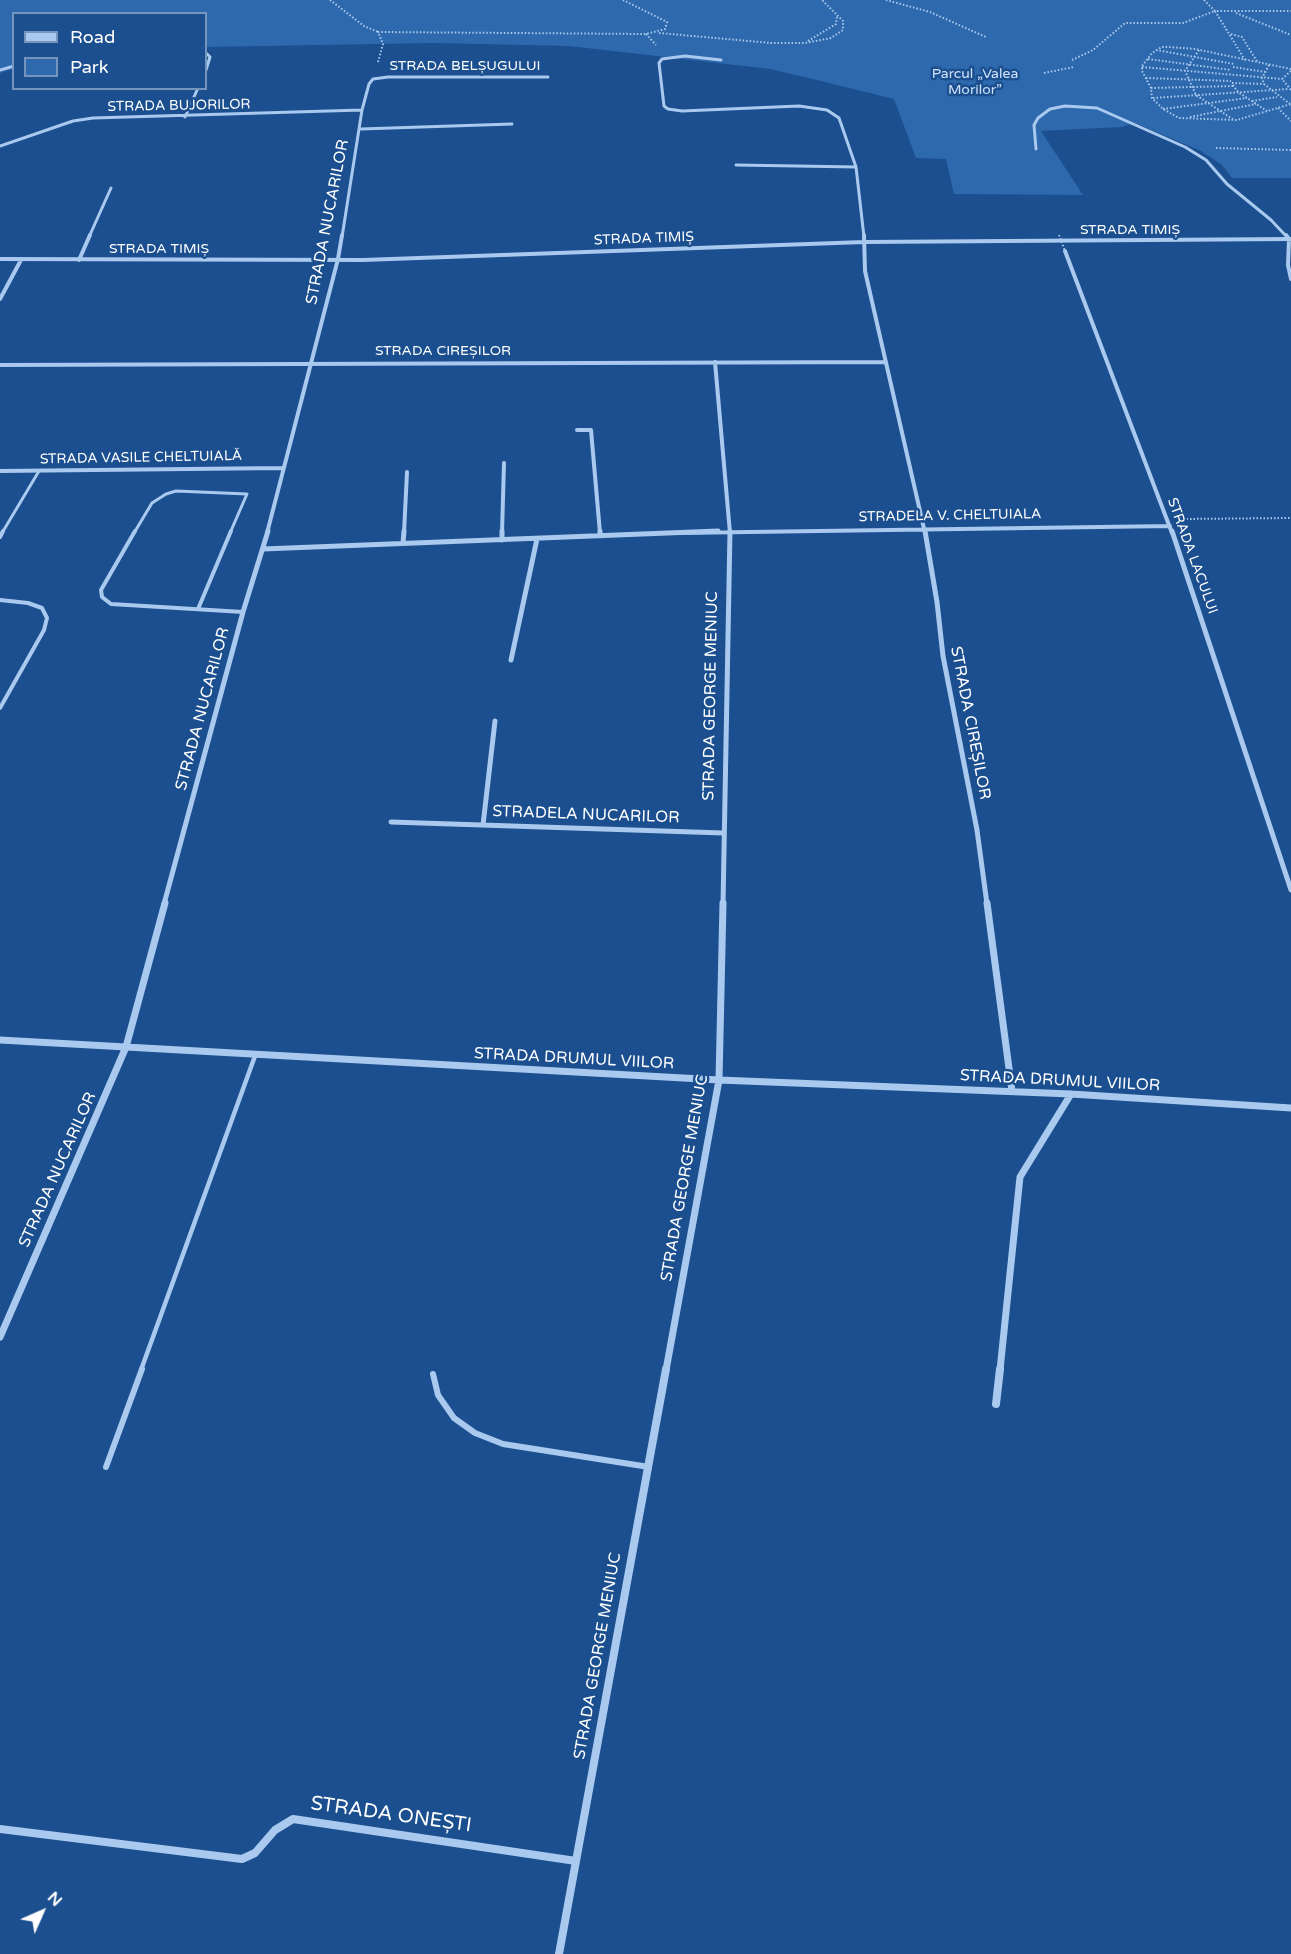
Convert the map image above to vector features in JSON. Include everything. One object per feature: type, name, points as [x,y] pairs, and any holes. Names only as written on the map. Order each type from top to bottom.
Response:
[{"type":"street","name":"STRADA CIREȘILOR","points":[[721,60],[686,56],[662,59],[659,63],[664,106],[668,109],[682,111],[799,106],[827,110],[839,118],[856,167],[864,225],[865,271],[924,528],[937,602],[943,656],[977,830],[1012,1091]]},
{"type":"street","name":"STRADA BELȘUGULUI","points":[[381,77],[548,76]]},
{"type":"street","name":"STRADA NUCARILOR","points":[[0,1337],[126,1047],[243,612],[263,549],[338,258],[361,129],[362,110],[369,84],[373,79],[381,77]]},
{"type":"street","points":[[185,117],[197,90]]},
{"type":"street","points":[[1036,149],[1034,124],[1043,112],[1065,105],[1097,108],[1122,122],[1185,147],[1206,160],[1227,184],[1271,220],[1290,239],[1288,265],[1291,279]]},
{"type":"street","name":"STRADA BUJORILOR","points":[[0,146],[82,119],[362,110]]},
{"type":"street","points":[[361,129],[512,124]]},
{"type":"street","points":[[736,165],[856,167]]},
{"type":"street","points":[[79,260],[111,188]]},
{"type":"street","name":"STRADA TIMIȘ","points":[[0,259],[338,258],[363,260],[864,242],[1290,239]]},
{"type":"street","name":"STRADA LACULUI","points":[[1065,251],[1170,526],[1291,890]]},
{"type":"street","points":[[0,299],[21,260]]},
{"type":"street","name":"STRADA GEORGE MENIUC","points":[[559,1954],[719,1080],[730,531],[715,362]]},
{"type":"street","name":"STRADA CIREȘILOR","points":[[0,365],[886,362]]},
{"type":"street","points":[[577,430],[591,430],[600,536]]},
{"type":"street","points":[[502,540],[504,463]]},
{"type":"street","name":"STRADA VASILE CHELTUIALĂ","points":[[0,471],[283,468]]},
{"type":"street","points":[[403,543],[407,472]]},
{"type":"street","name":"STRADELA V. CHELTUIALA","points":[[730,531],[1170,526]]},
{"type":"street","points":[[263,549],[730,531]]},
{"type":"street","points":[[511,660],[537,539]]},
{"type":"street","name":"STRADELA NUCARILOR","points":[[483,825],[495,721]]},
{"type":"street","name":"STRADELA NUCARILOR","points":[[392,822],[723,833]]},
{"type":"street","name":"STRADA DRUMUL VIILOR","points":[[0,1040],[255,1056],[719,1080],[1012,1091],[1291,1108]]},
{"type":"street","points":[[996,1404],[1020,1177],[1071,1094]]},
{"type":"street","name":"STRADA ONEȘTI","points":[[0,1829],[242,1859],[255,1853],[275,1830],[294,1819],[576,1861]]},
{"type":"lane","points":[[0,537],[39,471]]},
{"type":"lane","points":[[198,609],[247,494],[184,490],[158,498],[152,503],[101,590],[102,597],[111,604],[243,612]]},
{"type":"lane","points":[[0,600],[28,603],[42,608],[47,618],[44,630],[0,708]]},
{"type":"lane","points":[[106,1467],[255,1056]]},
{"type":"lane","points":[[433,1374],[438,1395],[454,1418],[475,1433],[503,1444],[649,1467]]},
{"type":"path","points":[[330,0],[364,26],[378,32],[646,34],[665,29],[667,22],[623,0]]},
{"type":"path","points":[[655,32],[720,40],[805,43],[831,38],[843,30],[843,21],[822,0]]},
{"type":"path","points":[[886,0],[930,12],[986,38]]},
{"type":"path","points":[[1204,0],[1215,11],[1245,60]]},
{"type":"path","points":[[1072,60],[1093,50],[1125,23],[1183,23],[1215,11],[1291,11]]},
{"type":"path","points":[[1231,12],[1291,35]]},
{"type":"path","points":[[805,43],[836,24],[837,16]]},
{"type":"path","points":[[378,32],[383,44],[375,72],[381,77]]},
{"type":"path","points":[[1230,34],[1242,37],[1258,63]]},
{"type":"path","points":[[1291,70],[1199,50],[1168,47],[1155,50],[1142,67],[1151,88],[1152,98],[1171,115],[1184,118],[1234,120],[1291,104]]},
{"type":"path","points":[[1155,50],[1233,67]]},
{"type":"path","points":[[1185,71],[1199,50]]},
{"type":"path","points":[[1147,58],[1264,72]]},
{"type":"path","points":[[1228,75],[1238,58]]},
{"type":"path","points":[[1269,65],[1262,78],[1264,84],[1269,90],[1291,104]]},
{"type":"path","points":[[1044,73],[1074,67]]},
{"type":"path","points":[[1142,67],[1282,79],[1291,70]]},
{"type":"path","points":[[1185,71],[1196,95],[1234,120]]},
{"type":"path","points":[[1228,75],[1238,92],[1267,111]]},
{"type":"path","points":[[1146,78],[1189,79],[1233,84]]},
{"type":"path","points":[[1282,79],[1290,90]]},
{"type":"path","points":[[1151,88],[1264,84]]},
{"type":"path","points":[[1152,98],[1290,90]]},
{"type":"path","points":[[1251,101],[1278,96]]},
{"type":"path","points":[[1163,109],[1247,98]]},
{"type":"path","points":[[1184,118],[1256,104]]},
{"type":"path","points":[[1278,108],[1291,121]]},
{"type":"path","points":[[1185,147],[1291,150]]},
{"type":"path","points":[[1059,235],[1065,251]]},
{"type":"path","points":[[1167,519],[1291,518]]},
{"type":"green space","name":"Parcul „Valea Morilor”","points":[[0,0],[1291,0],[1291,178],[1232,178],[1222,165],[1201,151],[1135,123],[1122,127],[1041,131],[1083,195],[954,194],[946,159],[916,158],[894,99],[821,81],[770,69],[569,46],[434,43],[207,47],[207,12],[12,12],[12,69],[0,73]]}]
